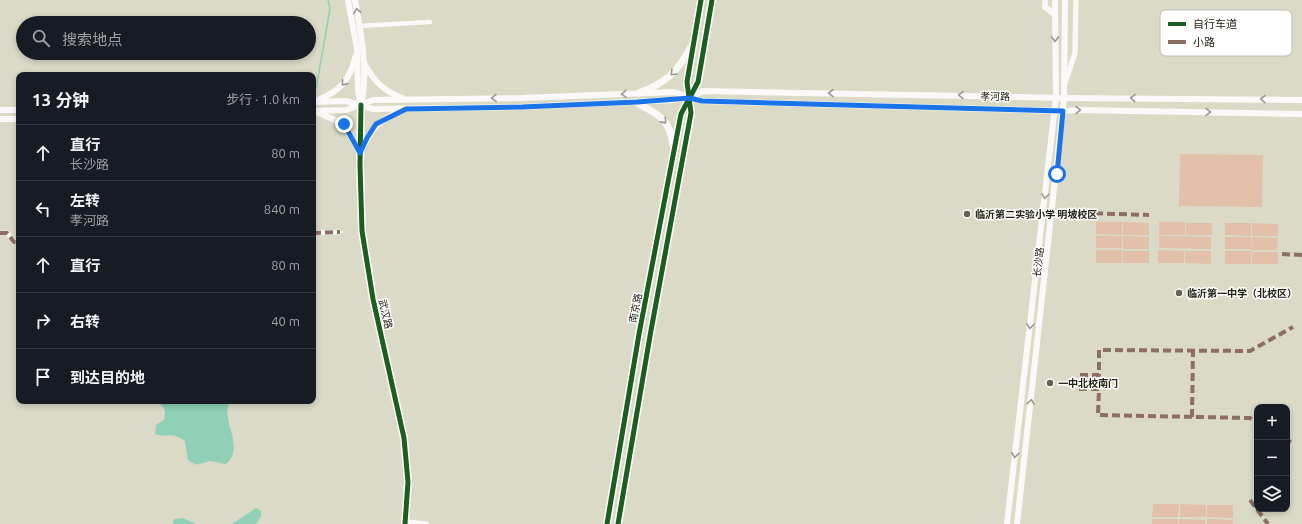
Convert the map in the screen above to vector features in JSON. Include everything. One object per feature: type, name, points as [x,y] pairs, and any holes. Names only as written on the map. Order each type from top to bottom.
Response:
[{"type":"highway","name":"南京路","points":[[618,524],[648,344],[691,113],[687,82],[701,0]]},
{"type":"highway","name":"南京路","points":[[607,524],[639,334],[681,114],[698,82],[712,0]]},
{"type":"highway","points":[[639,93],[658,86],[671,76],[682,63],[694,41]]},
{"type":"highway","points":[[637,102],[664,120],[671,131],[674,152]]},
{"type":"main road","name":"武汉路","points":[[348,0],[357,49],[358,91],[361,105]]},
{"type":"main road","name":"武汉路","points":[[355,0],[364,61],[364,91],[361,105]]},
{"type":"main road","name":"长沙路","points":[[1007,524],[1055,111],[1055,0]]},
{"type":"main road","name":"长沙路","points":[[1017,524],[1063,111],[1065,84],[1065,0]]},
{"type":"main road","points":[[1045,3],[1055,15]]},
{"type":"main road","points":[[316,101],[329,95],[341,87],[351,73],[357,49]]},
{"type":"main road","points":[[364,61],[372,77],[379,85],[391,94],[408,100]]},
{"type":"main road","name":"孝河路","points":[[316,102],[346,101],[373,109],[406,109],[637,102],[690,98],[703,91],[1064,98],[1302,100]]},
{"type":"main road","name":"孝河路","points":[[316,111],[346,110],[373,100],[674,92],[702,101],[806,105],[1055,111],[1078,110],[1302,114]]},
{"type":"main road","points":[[0,106],[9,110]]},
{"type":"main road","points":[[360,153],[376,124],[406,109]]},
{"type":"main road","points":[[0,110],[16,110]]},
{"type":"main road","points":[[316,112],[331,117],[344,124],[360,153]]},
{"type":"main road","points":[[0,119],[16,119]]},
{"type":"main road","points":[[0,123],[9,119]]},
{"type":"street","points":[[1065,84],[1075,53],[1076,0]]},
{"type":"street","points":[[359,26],[430,22]]},
{"type":"street","name":"武汉路","points":[[361,105],[360,153],[362,231],[373,299],[404,438],[408,482],[406,523]]},
{"type":"street","points":[[316,233],[340,232]]},
{"type":"street","points":[[0,233],[7,233],[14,242],[16,242]]},
{"type":"street","points":[[406,523],[426,524]]},
{"type":"shaded area","points":[[1180,154],[1263,155],[1262,207],[1179,206]]},
{"type":"shaded area","points":[[1096,222],[1122,222],[1122,235],[1096,234]]},
{"type":"shaded area","points":[[1123,222],[1149,223],[1149,235],[1123,235]]},
{"type":"shaded area","points":[[1159,222],[1185,222],[1185,235],[1159,235]]},
{"type":"shaded area","points":[[1186,223],[1212,223],[1212,235],[1186,235]]},
{"type":"shaded area","points":[[1225,223],[1251,223],[1251,236],[1225,235]]},
{"type":"shaded area","points":[[1252,223],[1278,224],[1278,236],[1252,236]]},
{"type":"shaded area","points":[[1096,236],[1122,236],[1122,248],[1096,248]]},
{"type":"shaded area","points":[[1123,236],[1149,237],[1149,249],[1123,249]]},
{"type":"shaded area","points":[[1159,236],[1211,237],[1211,249],[1159,248]]},
{"type":"shaded area","points":[[1225,237],[1251,237],[1251,249],[1225,249]]},
{"type":"shaded area","points":[[1252,237],[1278,238],[1277,250],[1251,250]]},
{"type":"shaded area","points":[[1096,250],[1122,250],[1122,263],[1096,263]]},
{"type":"shaded area","points":[[1158,250],[1184,251],[1184,263],[1158,263]]},
{"type":"shaded area","points":[[1123,251],[1149,251],[1149,263],[1123,263]]},
{"type":"shaded area","points":[[1185,251],[1211,251],[1211,264],[1185,263]]},
{"type":"shaded area","points":[[1225,251],[1251,251],[1251,264],[1225,264]]},
{"type":"shaded area","points":[[1252,252],[1278,252],[1278,264],[1252,264]]},
{"type":"shaded area","points":[[160,404],[230,404],[228,416],[234,449],[232,457],[226,464],[210,461],[195,464],[188,460],[185,441],[173,435],[155,434],[156,425],[164,420],[164,409]]},
{"type":"shaded area","points":[[1153,504],[1179,504],[1178,517],[1152,517]]},
{"type":"shaded area","points":[[1180,504],[1206,505],[1206,517],[1180,517]]},
{"type":"shaded area","points":[[1207,505],[1233,505],[1233,518],[1207,517]]},
{"type":"shaded area","points":[[256,508],[261,511],[261,516],[256,524],[232,524]]},
{"type":"shaded area","points":[[183,518],[196,524],[173,524],[174,519]]},
{"type":"shaded area","points":[[1152,519],[1178,519],[1178,524],[1152,524]]},
{"type":"shaded area","points":[[1179,519],[1205,520],[1205,524],[1179,524]]},
{"type":"shaded area","points":[[1207,519],[1233,520],[1233,524],[1207,524]]},
{"type":"waterway","points":[[316,88],[330,9],[328,0]]},
{"type":"marked path","points":[[1083,213],[1149,215]]},
{"type":"marked path","points":[[316,233],[340,232]]},
{"type":"marked path","points":[[0,233],[7,233],[14,242],[16,242]]},
{"type":"marked path","points":[[1282,254],[1302,255]]},
{"type":"marked path","points":[[1080,375],[1099,375],[1099,350],[1250,351],[1293,327]]},
{"type":"marked path","points":[[1192,417],[1193,350]]},
{"type":"marked path","points":[[1079,389],[1099,389],[1098,415],[1250,418],[1254,420]]},
{"type":"marked path","points":[[1250,500],[1268,524]]},
{"type":"cycle path","points":[[618,524],[650,336],[691,113],[687,82],[701,0]]},
{"type":"cycle path","points":[[607,524],[639,334],[681,114],[698,82],[712,0]]},
{"type":"cycle path","points":[[361,105],[360,165],[362,231],[373,299],[404,438],[408,482],[405,524]]},
{"type":"place","name":"临沂第二实验小学 明坡校区","points":[[967,214]]},
{"type":"place","name":"临沂第一中学（北校区）","points":[[1179,293]]},
{"type":"place","name":"一中北校南门","points":[[1050,383]]},
{"type":"route","points":[[344,124],[360,153],[376,124],[406,109],[522,107],[690,98],[702,101],[814,105],[1063,111],[1057,174]]}]
